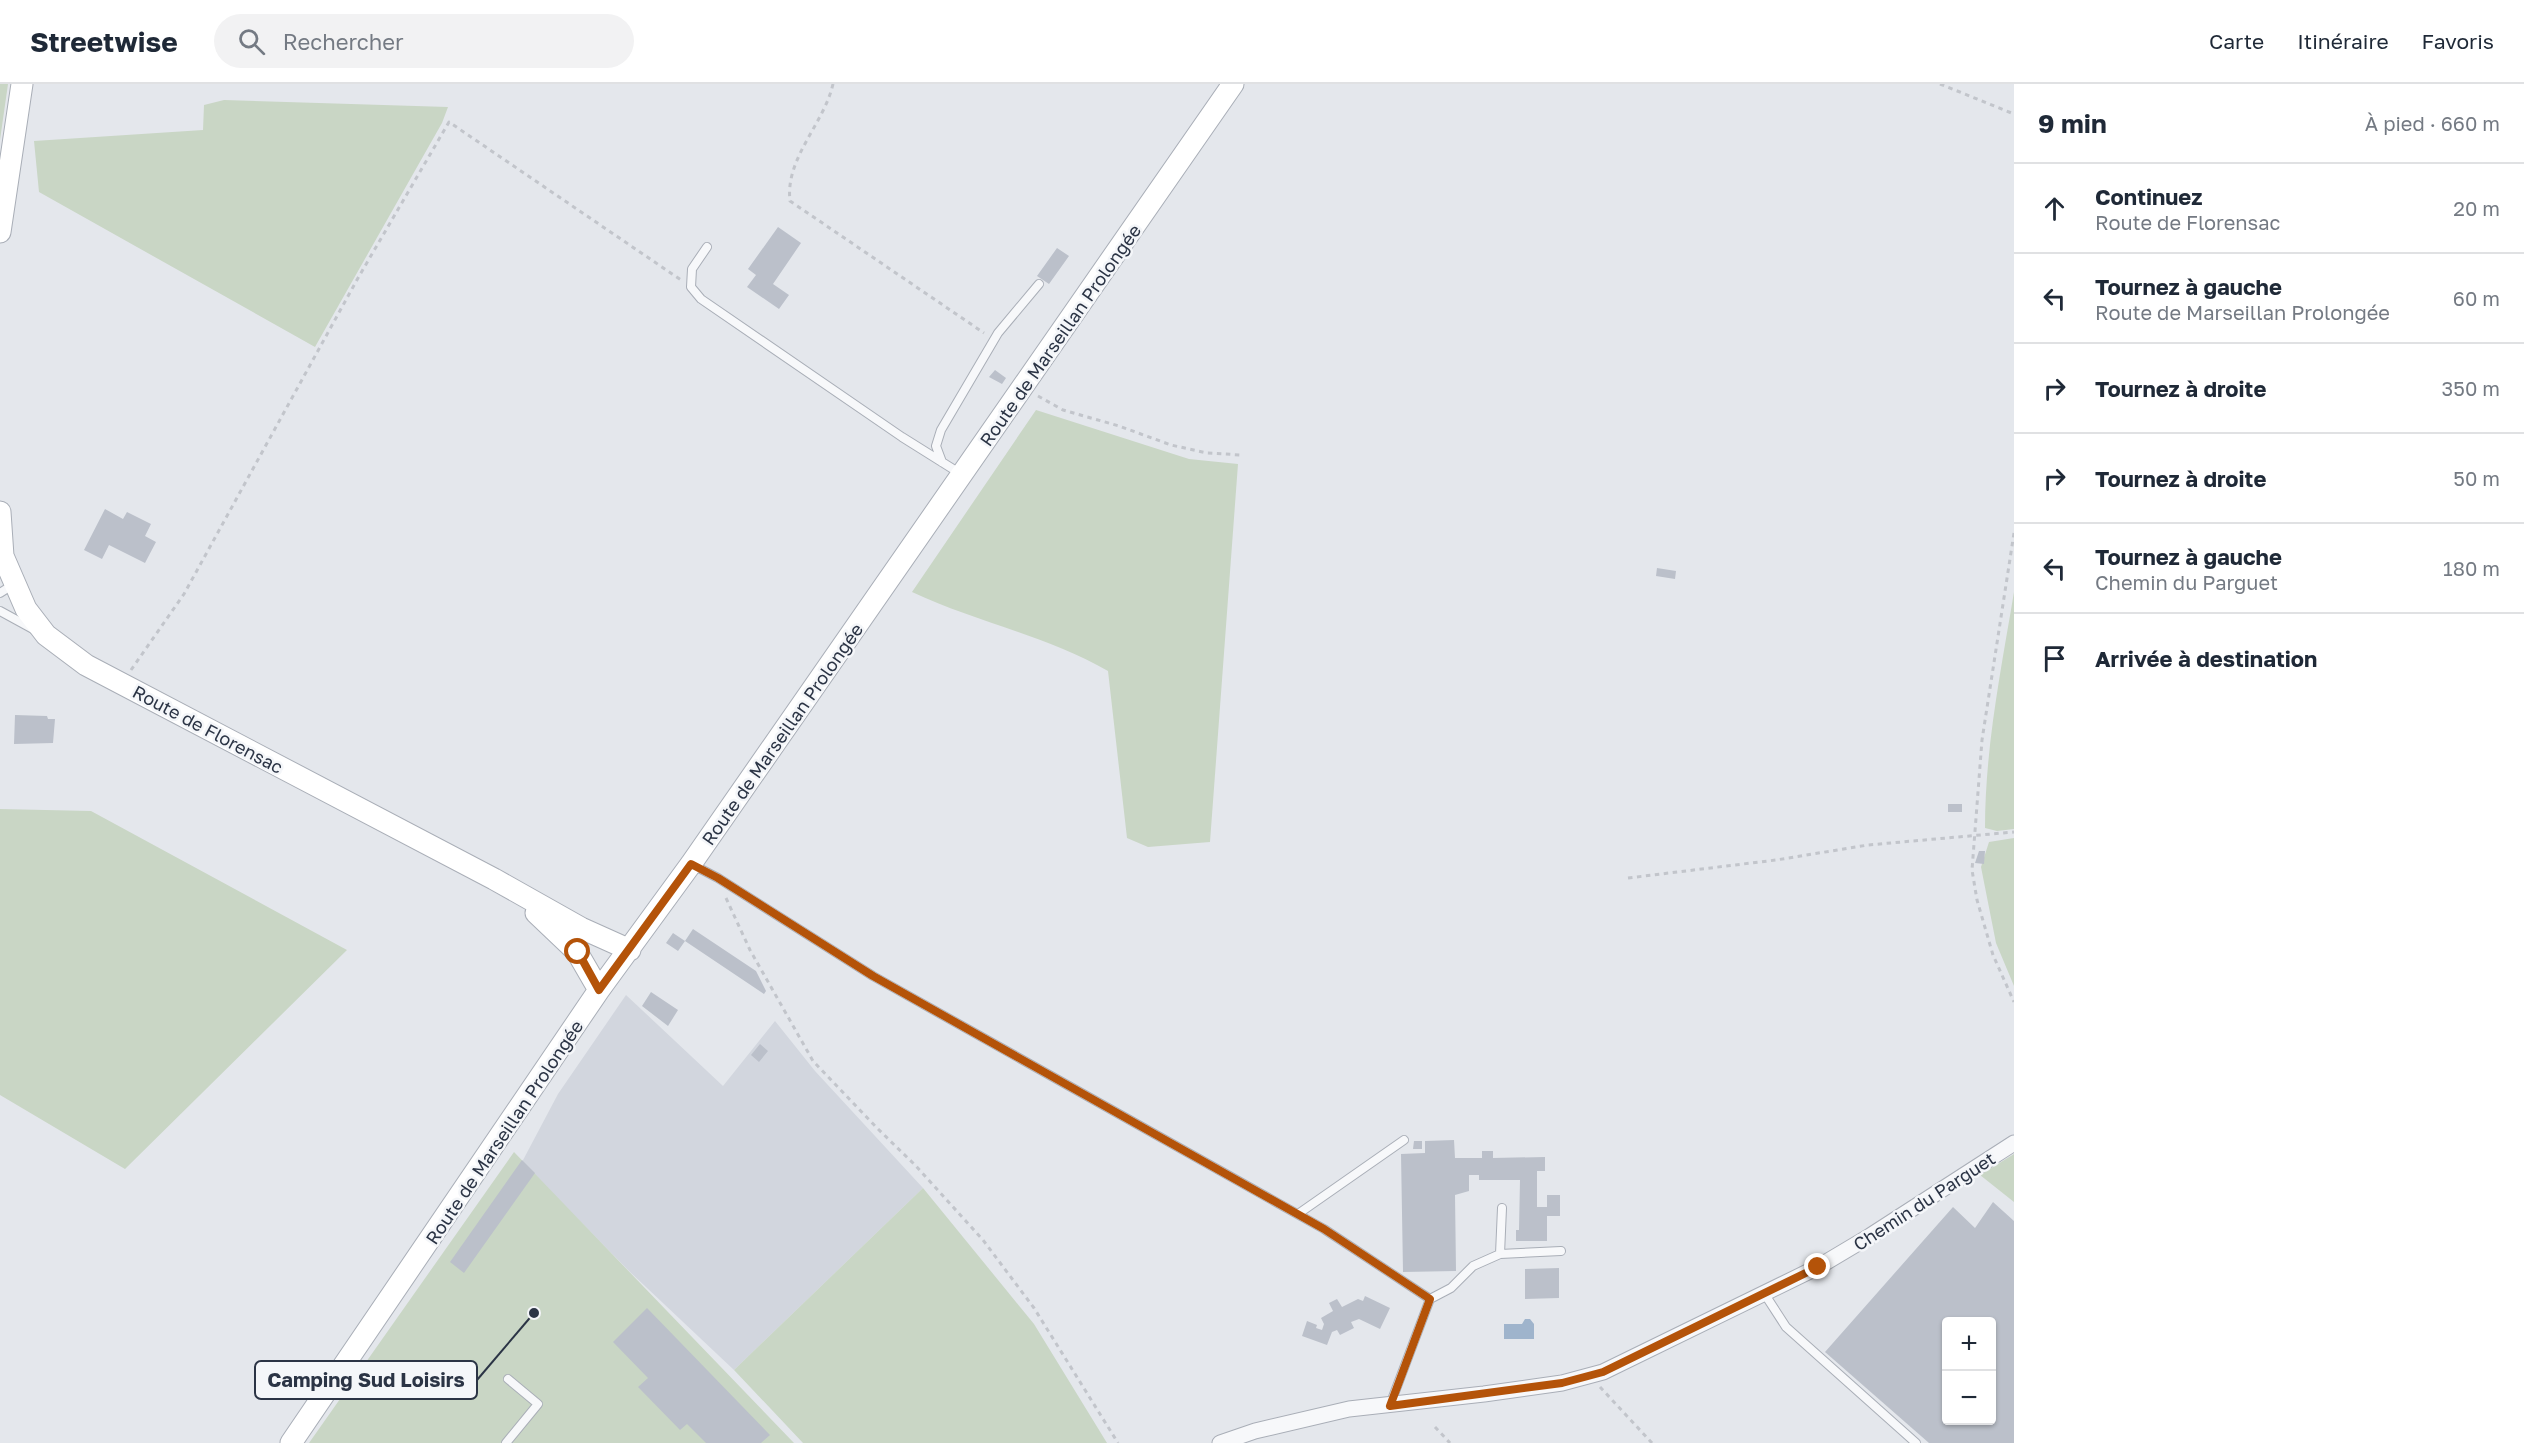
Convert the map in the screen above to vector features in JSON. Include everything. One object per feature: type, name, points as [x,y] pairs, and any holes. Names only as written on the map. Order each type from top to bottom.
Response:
[{"type":"main road","points":[[0,232],[22,84]]},
{"type":"main road","name":"Route de Marseillan Prolongée","points":[[291,1443],[599,990],[691,864],[1233,84]]},
{"type":"main road","name":"Route de Florensac","points":[[0,512],[2,555],[7,589],[46,635],[86,665],[494,879],[581,928],[630,950]]},
{"type":"main road","name":"Route de Florensac","points":[[494,879],[524,901],[578,952],[599,990]]},
{"type":"street","name":"Chemin du Parguet","points":[[1220,1443],[1255,1431],[1338,1412],[1562,1383],[1603,1372],[1818,1267],[2014,1143]]},
{"type":"lane","points":[[707,247],[692,269],[691,286],[701,299],[892,431],[963,475]]},
{"type":"lane","points":[[942,462],[936,446],[941,430],[998,333],[1039,284]]},
{"type":"lane","points":[[0,611],[46,635]]},
{"type":"lane","points":[[691,864],[718,878],[873,976],[1298,1214],[1430,1299]]},
{"type":"lane","points":[[1298,1214],[1404,1140]]},
{"type":"lane","points":[[1500,1254],[1502,1208]]},
{"type":"lane","points":[[1390,1406],[1430,1299],[1451,1288],[1473,1266],[1500,1254],[1561,1251]]},
{"type":"lane","points":[[1764,1293],[1786,1327],[1916,1443]]},
{"type":"lane","points":[[506,1443],[538,1404],[508,1379]]},
{"type":"path","points":[[833,84],[827,103],[796,162],[790,180],[790,201],[975,326],[990,339],[990,347]]},
{"type":"path","points":[[1940,84],[2014,114]]},
{"type":"path","points":[[121,684],[184,594],[352,288],[449,122],[691,286]]},
{"type":"path","points":[[1023,388],[1063,410],[1119,426],[1171,446],[1207,453],[1240,455]]},
{"type":"path","points":[[2014,533],[1982,740],[1972,870],[1977,900],[1993,955],[2014,1002]]},
{"type":"path","points":[[1628,878],[1776,860],[1868,845],[2014,832]]},
{"type":"path","points":[[718,878],[750,950],[813,1061],[915,1165],[983,1240],[1034,1308],[1118,1443]]},
{"type":"path","points":[[1590,1376],[1652,1443]]},
{"type":"path","points":[[1435,1427],[1450,1443]]},
{"type":"shaded area","points":[[626,995],[723,1086],[775,1021],[815,1071],[923,1188],[734,1370],[629,1271],[522,1162],[558,1094]]},
{"type":"green space","points":[[0,84],[8,84],[0,140]]},
{"type":"green space","points":[[224,100],[448,107],[442,123],[315,347],[39,192],[34,141],[203,130],[204,105]]},
{"type":"green space","points":[[1036,410],[1189,459],[1238,464],[1210,842],[1148,847],[1127,838],[1108,671],[1061,648],[936,603],[912,592]]},
{"type":"green space","points":[[2014,592],[2014,829],[1997,831],[1985,828],[1988,768]]},
{"type":"green space","points":[[0,809],[91,811],[347,950],[125,1169],[0,1095]]},
{"type":"green space","points":[[2014,838],[2014,986],[1996,943],[1981,867],[1989,842]]},
{"type":"green space","points":[[514,1152],[794,1443],[309,1443]]},
{"type":"green space","points":[[2014,1154],[2014,1202],[1980,1175]]},
{"type":"green space","points":[[923,1188],[1034,1324],[1107,1443],[803,1443],[734,1370]]},
{"type":"water","points":[[1525,1319],[1530,1319],[1534,1324],[1534,1339],[1504,1339],[1504,1324],[1522,1324]]},
{"type":"building","points":[[778,227],[801,243],[773,284],[789,295],[779,309],[747,287],[756,275],[748,269]]},
{"type":"building","points":[[1057,248],[1069,256],[1049,284],[1037,276]]},
{"type":"building","points":[[995,370],[1006,378],[1002,384],[989,377]]},
{"type":"building","points":[[105,509],[123,519],[127,512],[151,524],[145,536],[156,542],[145,563],[109,545],[102,559],[84,550]]},
{"type":"building","points":[[1657,568],[1676,571],[1675,579],[1656,576]]},
{"type":"building","points":[[15,715],[47,716],[48,719],[55,719],[53,743],[14,744]]},
{"type":"building","points":[[1948,804],[1962,804],[1962,812],[1948,812]]},
{"type":"building","points":[[1979,851],[1985,851],[1984,864],[1975,863]]},
{"type":"building","points":[[693,929],[756,971],[766,991],[764,994],[685,941]]},
{"type":"building","points":[[673,933],[685,941],[678,951],[666,943]]},
{"type":"building","points":[[651,992],[678,1010],[668,1026],[642,1006]]},
{"type":"building","points":[[760,1044],[768,1051],[759,1062],[751,1055]]},
{"type":"building","points":[[1454,1140],[1455,1158],[1482,1158],[1482,1151],[1493,1151],[1493,1158],[1545,1157],[1545,1171],[1537,1171],[1537,1207],[1547,1207],[1547,1195],[1560,1195],[1560,1216],[1547,1216],[1547,1241],[1516,1241],[1516,1230],[1519,1230],[1520,1180],[1479,1180],[1479,1175],[1469,1175],[1469,1191],[1455,1195],[1456,1271],[1403,1272],[1401,1154],[1425,1153],[1425,1141]]},
{"type":"building","points":[[1414,1141],[1422,1141],[1422,1149],[1413,1149]]},
{"type":"building","points":[[522,1160],[535,1173],[464,1273],[450,1262]]},
{"type":"building","points":[[1993,1202],[2014,1221],[2014,1443],[1929,1443],[1825,1352],[1953,1207],[1975,1228]]},
{"type":"building","points":[[1559,1268],[1559,1298],[1525,1299],[1525,1269]]},
{"type":"building","points":[[1365,1296],[1390,1308],[1380,1329],[1359,1319],[1351,1322],[1354,1328],[1340,1335],[1337,1330],[1332,1332],[1327,1345],[1302,1336],[1307,1321],[1322,1330],[1324,1324],[1321,1318],[1333,1311],[1329,1303],[1337,1299],[1342,1307],[1358,1299],[1363,1301]]},
{"type":"building","points":[[647,1308],[770,1435],[761,1443],[706,1443],[687,1424],[680,1430],[638,1387],[648,1378],[613,1342]]},
{"type":"place","name":"Camping Sud Loisirs","points":[[534,1313]]},
{"type":"route","points":[[578,952],[599,990],[691,864],[718,878],[873,976],[1324,1229],[1430,1299],[1390,1406],[1562,1383],[1603,1372],[1818,1267]]}]
